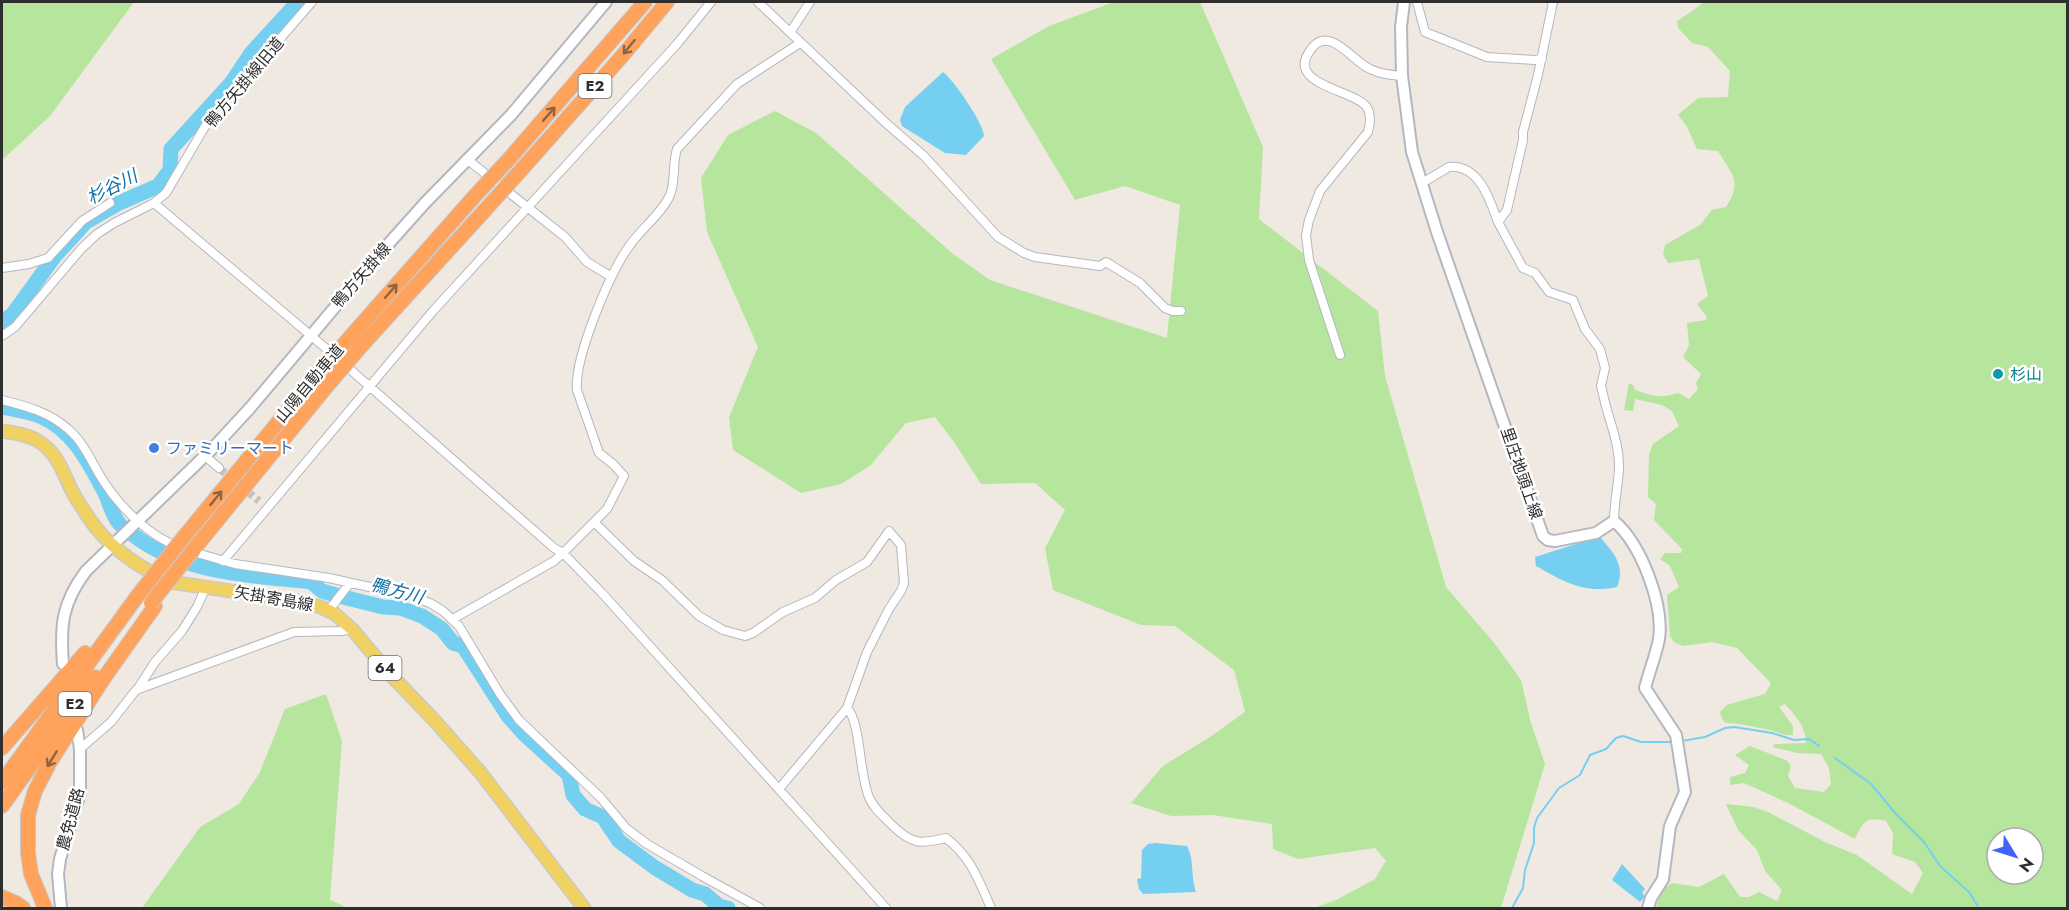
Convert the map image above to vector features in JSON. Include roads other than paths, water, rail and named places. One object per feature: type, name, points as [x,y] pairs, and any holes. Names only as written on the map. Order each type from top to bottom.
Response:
[{"type":"highway","name":"山陽自動車道","points":[[2,782],[115,625],[316,376],[645,2]]},
{"type":"highway","name":"山陽自動車道","points":[[2,806],[194,549],[327,386],[623,55],[667,2]]},
{"type":"highway","points":[[45,909],[32,874],[28,853],[28,815],[35,791],[50,762],[153,605]]},
{"type":"highway","points":[[2,748],[84,653],[115,625]]},
{"type":"highway","points":[[2,897],[23,909]]},
{"type":"main road","name":"鴨方矢掛線","points":[[116,542],[205,456],[250,408],[425,203],[511,115],[606,2]]},
{"type":"main road","name":"里庄地頭上線","points":[[1404,2],[1401,27],[1402,76],[1412,152],[1437,232],[1544,536],[1548,540],[1555,541],[1596,533],[1614,521]]},
{"type":"main road","name":"矢掛寄島線","points":[[2,431],[41,442],[54,454],[84,511],[150,573],[170,582],[332,605],[388,672],[480,772],[584,909]]},
{"type":"main road","points":[[1614,521],[1630,537],[1651,585],[1659,624],[1659,639],[1645,688],[1665,716],[1677,742],[1685,792],[1670,826],[1663,879],[1651,898],[1648,909]]},
{"type":"main road","points":[[63,664],[61,634],[64,610],[78,582],[116,542]]},
{"type":"main road","name":"農免道路","points":[[61,909],[58,874],[80,793],[80,749],[77,730]]},
{"type":"street","name":"鴨方矢掛線旧道","points":[[2,336],[15,327],[81,249],[97,234],[114,222],[154,203],[166,193],[207,123],[312,2]]},
{"type":"street","points":[[224,561],[433,311],[677,44],[711,2]]},
{"type":"street","points":[[758,2],[947,178],[987,225],[1010,245],[1035,257],[1100,266],[1106,262],[1140,283],[1165,308],[1181,311]]},
{"type":"street","points":[[790,31],[810,2]]},
{"type":"street","points":[[1417,2],[1425,32],[1487,57],[1542,59]]},
{"type":"street","points":[[1498,222],[1507,210],[1553,2]]},
{"type":"street","points":[[1340,355],[1309,260],[1306,235],[1320,192],[1368,132],[1369,111],[1362,103],[1313,78],[1305,68],[1305,63],[1311,48],[1325,40],[1335,42],[1368,69],[1402,76]]},
{"type":"street","points":[[453,619],[563,554],[607,509],[624,476],[599,453],[576,381],[579,360],[610,276],[629,246],[670,194],[677,149],[737,84],[800,43]]},
{"type":"street","points":[[468,159],[565,237],[587,262],[610,276]]},
{"type":"street","points":[[1422,183],[1449,167],[1455,166],[1469,171],[1481,183],[1498,222],[1523,268],[1535,273],[1550,292],[1573,300],[1585,329],[1600,349],[1605,368],[1601,386],[1602,394],[1617,447],[1619,470],[1614,521]]},
{"type":"street","points":[[2,268],[29,264],[48,258],[82,221],[110,203]]},
{"type":"street","points":[[154,203],[311,335],[563,554],[608,599],[886,909]]},
{"type":"street","points":[[2,400],[37,409],[69,429],[86,449],[104,482],[136,523],[165,542],[224,561],[329,579],[347,585],[410,596],[430,603],[453,619],[519,720],[601,798],[626,828],[674,860],[760,909]]},
{"type":"street","points":[[205,456],[219,468]]},
{"type":"street","points":[[259,501],[267,508]]},
{"type":"street","points":[[594,522],[634,561],[662,580],[699,616],[723,630],[745,636],[783,612],[815,598],[836,580],[867,562],[889,531],[901,545],[904,583],[867,652],[847,708],[779,789]]},
{"type":"street","points":[[332,605],[347,585]]},
{"type":"street","points":[[80,749],[111,722],[155,662],[182,631],[197,608],[206,587]]},
{"type":"street","points":[[136,690],[294,632],[342,632],[352,629]]},
{"type":"street","points":[[847,708],[855,719],[859,755],[869,797],[879,812],[903,836],[924,843],[946,838],[960,849],[970,863],[991,909]]},
{"type":"water","points":[[943,72],[954,83],[983,130],[984,136],[966,155],[945,153],[902,126],[900,120],[905,107]]},
{"type":"water","points":[[1599,536],[1617,559],[1620,572],[1617,587],[1584,588],[1565,582],[1536,566],[1535,557],[1582,542],[1584,538]]},
{"type":"water","points":[[1148,844],[1187,846],[1191,857],[1196,892],[1143,894],[1139,889],[1137,879],[1141,878],[1142,850]]},
{"type":"water","points":[[1622,864],[1645,889],[1642,893],[1645,896],[1640,902],[1612,880]]},
{"type":"waterway","name":"杉谷川","points":[[2,322],[13,314],[54,257],[86,222],[119,203],[158,186],[170,170],[171,149],[232,82],[252,52],[298,2]]},
{"type":"waterway","name":"鴨方川","points":[[2,407],[37,415],[63,430],[87,460],[119,524],[152,547],[195,565],[217,570],[311,582],[322,591],[383,607],[400,608],[422,616],[442,629],[453,643],[463,646],[508,716],[524,734],[569,775],[573,795],[585,809],[603,817],[619,841],[654,867],[692,890],[705,894],[719,906],[728,908]]},
{"type":"waterway","points":[[1682,741],[1705,737],[1725,728],[1734,727],[1772,733],[1794,740],[1809,739],[1819,746]]},
{"type":"waterway","points":[[1512,908],[1523,888],[1525,870],[1534,843],[1537,818],[1559,788],[1580,775],[1590,755],[1606,749],[1616,738],[1623,736],[1641,742],[1673,742]]},
{"type":"waterway","points":[[1835,758],[1871,784],[1924,842],[1940,866],[1969,892],[1979,908]]},
{"type":"tunnel","points":[[219,468],[259,501]]},
{"type":"place","name":"杉山","points":[[1998,374]]},
{"type":"place","name":"ファミリーマート","points":[[154,448]]}]
